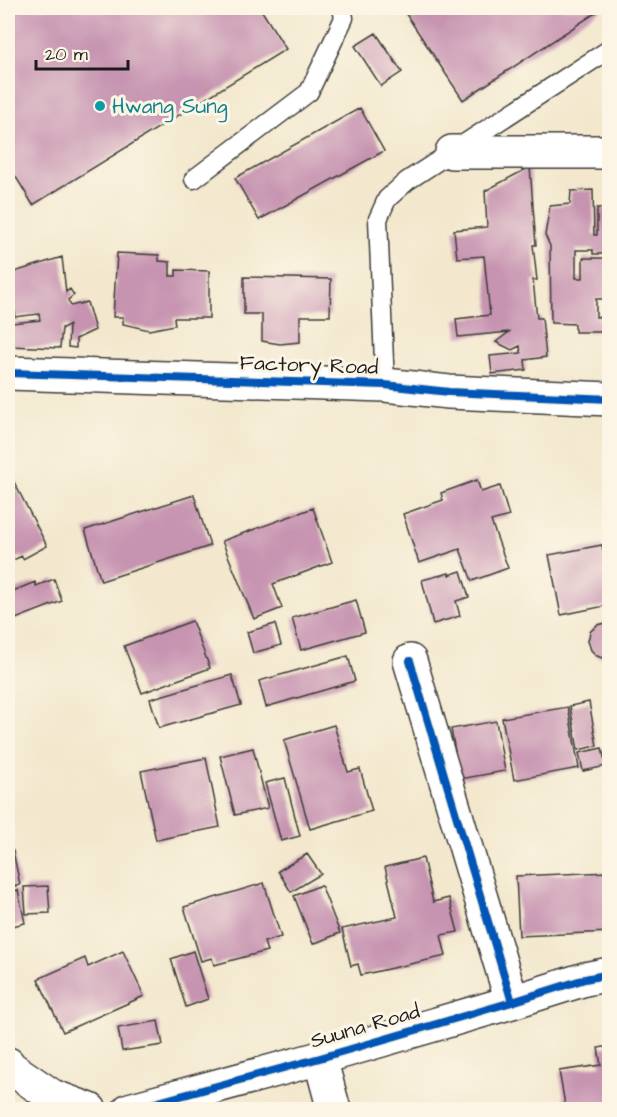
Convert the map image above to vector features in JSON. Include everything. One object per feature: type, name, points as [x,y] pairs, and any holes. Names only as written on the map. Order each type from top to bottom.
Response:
[{"type":"street","points":[[452,152],[609,152]]},
{"type":"street","name":"Factory Road","points":[[8,373],[385,385],[449,392],[609,399]]},
{"type":"street","points":[[410,661],[512,1002]]},
{"type":"street","name":"Suuna Road","points":[[129,1110],[320,1058],[585,979],[609,974]]},
{"type":"street","points":[[320,1058],[333,1110]]},
{"type":"street","points":[[8,1064],[52,1096],[90,1110]]},
{"type":"lane","points":[[194,179],[309,92],[344,18],[342,8]]},
{"type":"lane","points":[[385,385],[378,219],[387,199],[407,181],[609,49]]},
{"type":"building","name":"Hwang Sung","points":[[8,8],[260,8],[286,49],[33,205],[8,164]]},
{"type":"building","points":[[402,8],[603,8],[463,100]]},
{"type":"building","points":[[376,33],[402,72],[381,86],[355,46]]},
{"type":"building","points":[[360,108],[384,151],[259,220],[235,178]]},
{"type":"building","points":[[530,167],[536,245],[533,245],[537,280],[533,280],[537,318],[542,318],[546,357],[525,360],[526,370],[492,374],[490,356],[521,353],[520,346],[512,350],[496,342],[509,332],[458,337],[456,319],[490,315],[484,256],[457,258],[454,230],[487,227],[485,191]]},
{"type":"building","points":[[593,190],[594,235],[597,235],[597,208],[610,208],[610,254],[593,254],[593,250],[576,250],[576,278],[583,278],[583,258],[610,258],[610,299],[596,299],[596,317],[601,317],[602,332],[575,332],[575,324],[551,323],[550,246],[545,235],[550,206],[570,204],[571,191]]},
{"type":"building","points":[[117,253],[159,255],[159,261],[170,262],[170,276],[176,276],[176,270],[209,271],[209,318],[174,318],[175,325],[149,330],[123,324],[123,317],[113,317]]},
{"type":"building","points":[[62,257],[66,292],[70,289],[74,295],[68,300],[71,306],[87,302],[95,330],[76,339],[76,348],[68,347],[69,325],[62,328],[60,348],[8,346],[8,319],[12,319],[12,323],[40,320],[39,314],[14,317],[15,313],[8,314],[8,274]]},
{"type":"building","points":[[244,277],[331,279],[330,316],[300,316],[300,342],[280,344],[262,341],[262,314],[244,314]]},
{"type":"building","points":[[13,480],[47,546],[23,559],[22,556],[11,561],[8,556],[8,482]]},
{"type":"building","points":[[477,480],[481,492],[500,486],[509,516],[491,521],[508,568],[472,581],[460,549],[419,563],[403,514],[443,500],[441,493]]},
{"type":"building","points":[[194,495],[210,546],[101,581],[85,530]]},
{"type":"building","points":[[313,508],[332,562],[273,584],[282,608],[254,619],[222,541]]},
{"type":"building","points":[[602,545],[604,556],[610,555],[610,605],[561,615],[549,555]]},
{"type":"building","points":[[461,571],[469,597],[456,601],[460,616],[433,624],[422,580]]},
{"type":"building","points":[[54,579],[62,601],[8,622],[8,593],[35,582],[36,586]]},
{"type":"building","points":[[356,600],[365,632],[301,650],[292,618]]},
{"type":"building","points":[[192,621],[210,668],[142,693],[124,646]]},
{"type":"building","points":[[275,624],[281,645],[253,653],[247,632]]},
{"type":"building","points":[[610,624],[610,658],[605,659],[597,656],[591,650],[588,641],[590,632],[597,625]]},
{"type":"building","points":[[348,656],[355,681],[266,707],[259,681]]},
{"type":"building","points":[[232,675],[241,705],[159,728],[150,699]]},
{"type":"building","points":[[589,702],[597,746],[578,750],[570,706]]},
{"type":"building","points":[[568,707],[579,768],[514,780],[502,718]]},
{"type":"building","points":[[496,721],[505,771],[460,779],[451,729]]},
{"type":"building","points":[[334,725],[348,772],[360,769],[372,811],[310,829],[284,740]]},
{"type":"building","points":[[253,748],[268,808],[235,815],[220,756]]},
{"type":"building","points":[[602,748],[606,766],[583,771],[579,753]]},
{"type":"building","points":[[206,758],[220,827],[156,840],[141,771]]},
{"type":"building","points":[[285,778],[300,836],[281,841],[265,783]]},
{"type":"building","points":[[13,851],[20,885],[8,888],[8,852]]},
{"type":"building","points":[[307,854],[321,874],[291,892],[278,871]]},
{"type":"building","points":[[423,858],[433,902],[449,898],[458,932],[441,935],[446,956],[361,975],[358,964],[351,966],[342,929],[397,917],[385,867]]},
{"type":"building","points":[[610,872],[610,932],[519,936],[516,876]]},
{"type":"building","points":[[264,883],[281,937],[264,942],[267,951],[214,965],[212,958],[201,961],[184,907]]},
{"type":"building","points":[[321,885],[340,933],[313,944],[294,896]]},
{"type":"building","points":[[48,886],[50,913],[26,914],[24,887]]},
{"type":"building","points":[[18,890],[25,923],[8,927],[8,892]]},
{"type":"building","points":[[123,951],[144,996],[63,1032],[38,979],[85,958],[88,967]]},
{"type":"building","points":[[193,951],[208,999],[186,1007],[171,959]]},
{"type":"building","points":[[158,1021],[163,1045],[122,1051],[118,1028]]},
{"type":"building","points":[[610,1046],[610,1110],[566,1110],[559,1071],[601,1065],[598,1048]]},
{"type":"cycle path","points":[[8,373],[385,385],[449,392],[610,399]]},
{"type":"cycle path","points":[[410,661],[512,1002]]},
{"type":"cycle path","points":[[129,1110],[320,1058],[585,979],[610,974]]},
{"type":"place","name":"Hwang Sung","points":[[100,106]]}]
